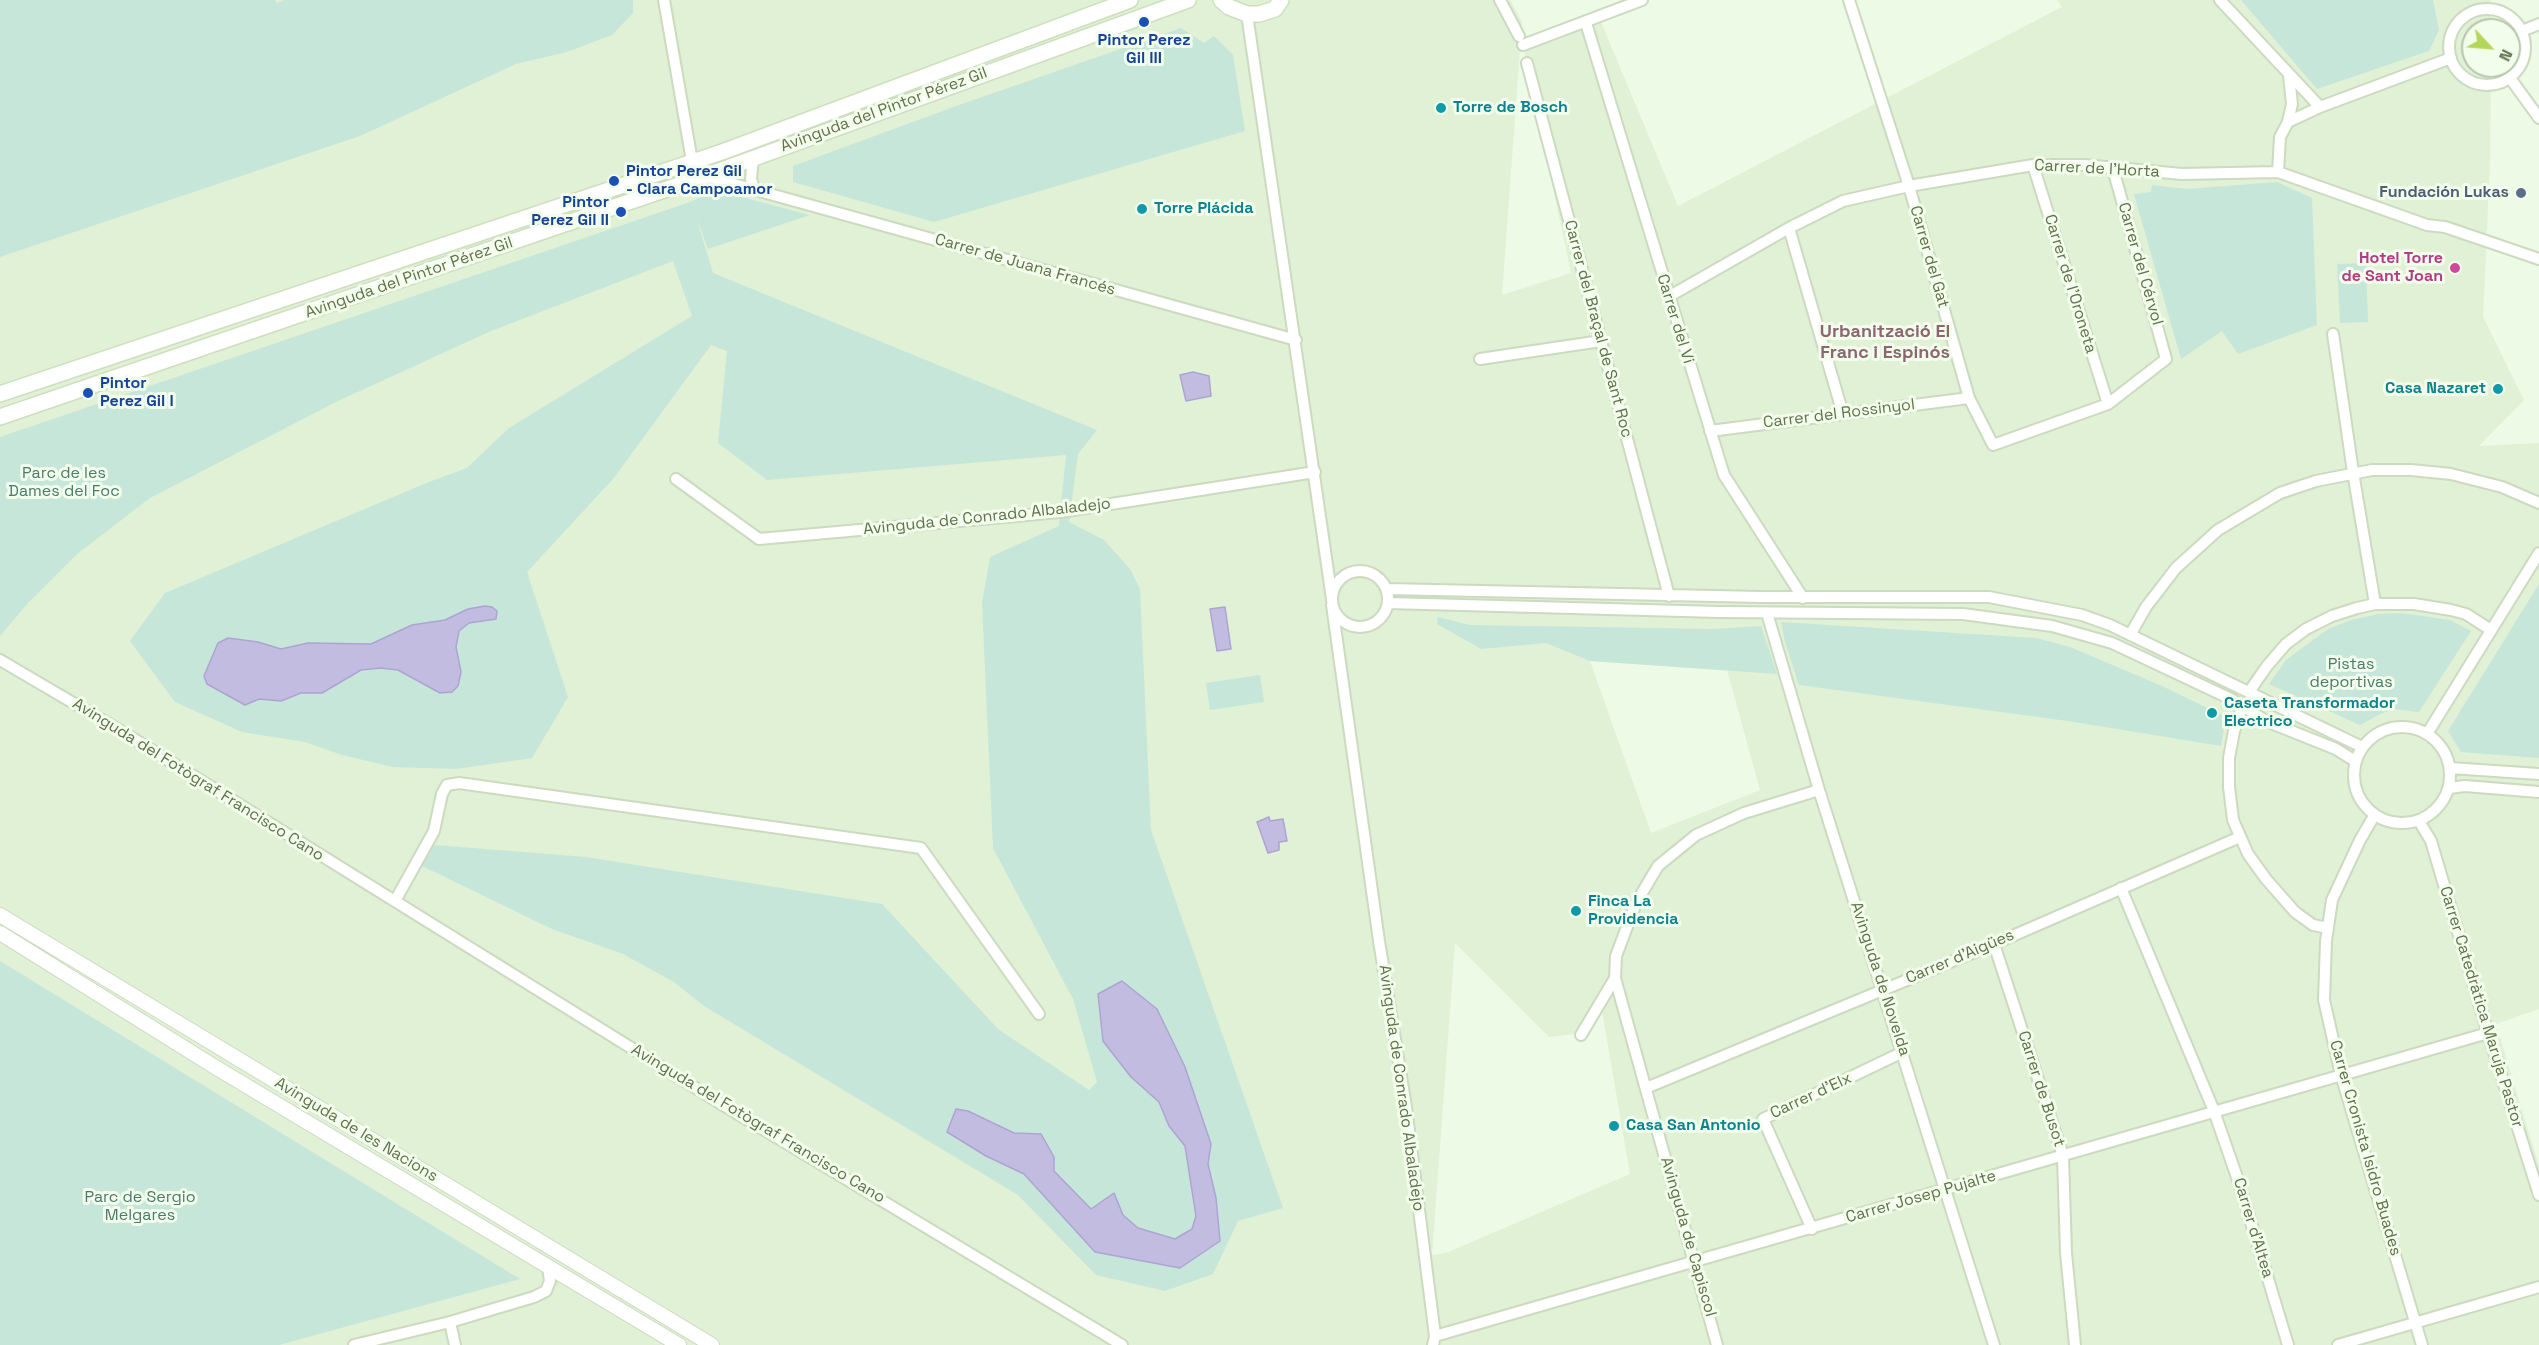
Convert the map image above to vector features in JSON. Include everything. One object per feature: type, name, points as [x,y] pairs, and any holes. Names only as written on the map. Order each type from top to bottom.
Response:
[{"type":"main road","name":"Avinguda del Pintor Pérez Gil","points":[[0,394],[722,152],[1130,0]]},
{"type":"main road","name":"Avinguda del Pintor Pérez Gil","points":[[4,416],[705,176],[1188,0]]},
{"type":"main road","points":[[1221,0],[1229,7],[1247,14],[1259,14],[1275,9],[1281,0]]},
{"type":"street","points":[[664,0],[692,161],[705,176]]},
{"type":"street","points":[[1500,0],[1521,40],[1586,23],[1642,0]]},
{"type":"street","name":"Carrer del Gat","points":[[1849,0],[1909,186],[1969,398],[1993,445],[2108,404]]},
{"type":"street","points":[[2220,0],[2289,76],[2320,106]]},
{"type":"street","points":[[2469,0],[2473,11]]},
{"type":"street","points":[[2461,73],[2456,69],[2451,58],[2450,37],[2455,26],[2463,17],[2484,8],[2506,13],[2515,20],[2522,31],[2525,50],[2521,64]]},
{"type":"street","name":"Avinguda de Conrado Albaladejo","points":[[1247,14],[1315,472],[1379,941],[1406,1107],[1434,1341],[1627,1282]]},
{"type":"street","name":"Carrer del Vi","points":[[1586,23],[1724,475],[1803,597]]},
{"type":"street","points":[[2522,31],[2539,24]]},
{"type":"street","points":[[2288,122],[2320,106],[2451,58]]},
{"type":"street","name":"Carrer del Braçal de Sant Roc","points":[[1527,63],[1669,596]]},
{"type":"street","points":[[2278,171],[2280,137],[2288,122],[2292,104],[2289,76]]},
{"type":"street","points":[[2467,78],[2473,83],[2486,85],[2498,84],[2510,78],[2539,118]]},
{"type":"street","points":[[753,158],[751,179],[754,189]]},
{"type":"street","name":"Carrer de l'Horta","points":[[1668,297],[1789,228],[1843,201],[1909,186],[2033,165],[2084,165],[2182,174],[2278,171],[2427,225],[2445,227],[2539,259]]},
{"type":"street","name":"Carrer de l'Oroneta","points":[[2033,165],[2108,404]]},
{"type":"street","name":"Carrer del Cérvol","points":[[2108,404],[2166,358],[2113,169]]},
{"type":"street","name":"Carrer de Juana Francés","points":[[705,176],[1296,340]]},
{"type":"street","points":[[1789,228],[1843,414]]},
{"type":"street","points":[[2333,334],[2375,604]]},
{"type":"street","points":[[1480,359],[1601,341]]},
{"type":"street","name":"Carrer del Rossinyol","points":[[1710,431],[1969,398]]},
{"type":"street","points":[[2130,635],[2146,607],[2175,568],[2218,530],[2280,494],[2316,481],[2353,472],[2411,470],[2457,474],[2502,487],[2539,503]]},
{"type":"street","name":"Avinguda de Conrado Albaladejo","points":[[676,479],[759,538],[1060,512],[1315,472]]},
{"type":"street","points":[[2427,734],[2539,553]]},
{"type":"street","points":[[1328,565],[1334,572],[1347,574],[1367,572],[1379,578],[1387,589],[1388,603],[1383,616],[1377,622],[1345,634],[1338,643]]},
{"type":"street","points":[[1347,574],[1337,583],[1332,602],[1341,620],[1359,628]]},
{"type":"street","points":[[1387,589],[1669,596],[1989,597],[2082,615],[2130,635],[2362,747]]},
{"type":"street","points":[[1388,603],[1767,613],[1963,614],[2052,626],[2105,640],[2243,705],[2266,721],[2336,749],[2355,761]]},
{"type":"street","points":[[2249,692],[2286,644],[2306,629],[2332,616],[2375,604],[2414,604],[2451,609],[2466,614],[2491,630]]},
{"type":"street","name":"Avinguda de Novelda","points":[[1767,613],[1819,790],[1904,1052],[1994,1345]]},
{"type":"street","name":"Avinguda del Fotògraf Francisco Cano","points":[[0,660],[121,731],[728,1108],[1122,1345]]},
{"type":"street","points":[[2243,705],[2234,731],[2229,758],[2232,818],[2248,854],[2266,879],[2295,912],[2313,925],[2328,928]]},
{"type":"street","points":[[2404,727],[2427,734],[2442,748],[2450,768],[2449,788],[2438,808],[2419,821],[2404,824],[2389,822],[2374,816],[2363,806],[2356,792],[2353,777],[2355,761],[2362,747],[2381,732],[2392,728],[2404,727]]},
{"type":"street","points":[[2450,768],[2539,774]]},
{"type":"street","points":[[395,901],[434,831],[442,794],[447,785],[459,783],[921,848],[1039,1014]]},
{"type":"street","points":[[2449,788],[2465,786],[2539,792]]},
{"type":"street","name":"Avinguda de Capiscol","points":[[1718,1345],[1615,978],[1616,956],[1636,903],[1658,866],[1688,841],[1744,813],[1819,790]]},
{"type":"street","name":"Carrer Cronista Isidro Buades","points":[[2374,816],[2332,900],[2324,1000],[2341,1075],[2422,1345]]},
{"type":"street","name":"Carrer Catedràtica Maruja Pastor","points":[[2419,821],[2431,841],[2539,1195]]},
{"type":"street","name":"Carrer d'Aigües","points":[[1646,1088],[1994,944],[2240,837]]},
{"type":"street","name":"Carrer d'Altea","points":[[2121,888],[2214,1111],[2244,1197],[2288,1345]]},
{"type":"street","name":"Avinguda de les Nacions","points":[[0,915],[712,1345]]},
{"type":"street","name":"Avinguda de les Nacions","points":[[0,933],[206,1061],[679,1345]]},
{"type":"street","name":"Carrer de Busot","points":[[1994,944],[2063,1156],[2066,1253],[2075,1345]]},
{"type":"street","points":[[1581,1035],[1615,978]]},
{"type":"street","name":"Carrer Josep Pujalte","points":[[1627,1282],[2488,1033]]},
{"type":"street","name":"Carrer d’Elx","points":[[1812,1229],[1763,1119],[1904,1052]]},
{"type":"street","points":[[354,1345],[450,1322],[530,1299],[546,1291],[550,1281],[548,1267]]},
{"type":"street","points":[[2338,1345],[2539,1287]]},
{"type":"street","points":[[450,1322],[455,1345]]},
{"type":"shaded area","points":[[0,0],[1510,0],[1522,22],[1502,295],[1571,273],[1523,45],[1596,10],[1678,206],[2062,7],[2057,0],[2491,0],[2491,18],[2461,18],[2461,78],[2491,78],[2490,162],[2483,317],[2524,400],[2479,446],[2539,443],[2539,1009],[2496,1024],[2539,1166],[2539,1345],[0,1345]],"holes":[[[1590,661],[1727,670],[1760,790],[1651,833]],[[1455,943],[1549,1037],[1575,1034],[1599,993],[1630,1174],[1446,1253],[1432,1255]]]},
{"type":"shaded area","points":[[1193,372],[1209,376],[1211,396],[1186,401],[1180,375]]},
{"type":"shaded area","points":[[485,606],[497,611],[496,619],[469,623],[459,631],[456,647],[461,672],[458,686],[452,692],[440,693],[398,670],[381,668],[361,670],[322,693],[301,693],[281,701],[259,699],[245,705],[207,684],[204,676],[218,643],[228,638],[258,642],[281,649],[308,643],[371,644],[412,625],[445,620],[468,609]]},
{"type":"shaded area","points":[[1225,607],[1231,649],[1217,651],[1210,609]]},
{"type":"shaded area","points":[[1269,817],[1270,821],[1283,819],[1287,841],[1279,842],[1279,850],[1268,853],[1257,822]]},
{"type":"shaded area","points":[[1122,981],[1157,1009],[1185,1067],[1211,1144],[1208,1164],[1216,1198],[1220,1241],[1180,1268],[1095,1252],[1024,1174],[986,1156],[947,1132],[956,1109],[968,1111],[1014,1133],[1041,1134],[1054,1157],[1054,1171],[1091,1209],[1114,1193],[1123,1215],[1138,1228],[1175,1239],[1192,1229],[1196,1216],[1185,1146],[1169,1126],[1159,1102],[1131,1077],[1103,1041],[1098,994]]},
{"type":"green space","points":[[0,0],[275,0],[277,3],[284,0],[633,0],[633,13],[612,35],[567,52],[516,64],[360,136],[0,257]]},
{"type":"green space","points":[[2241,0],[2433,0],[2439,30],[2429,51],[2317,89]]},
{"type":"green space","points":[[1181,28],[1204,43],[1214,36],[1233,55],[1245,131],[934,222],[793,182],[793,166],[959,105]]},
{"type":"green space","points":[[2277,182],[2312,198],[2317,325],[2238,354],[2222,331],[2181,359],[2134,194],[2151,192],[2152,185],[2187,189]]},
{"type":"green space","name":"Parc de les Dames del Foc","points":[[713,192],[723,192],[810,215],[708,249],[696,217],[713,273],[1097,430],[1078,454],[1069,522],[1104,540],[1130,569],[1140,589],[1151,830],[1283,1208],[1238,1221],[1213,1274],[1165,1291],[1096,1275],[1018,1195],[704,1006],[674,982],[623,954],[552,929],[422,866],[435,845],[586,857],[882,904],[998,1029],[1089,1090],[1097,1082],[1073,999],[993,848],[982,603],[990,557],[1059,526],[1066,455],[767,480],[718,443],[727,351],[711,345],[613,479],[527,572],[568,697],[532,758],[456,769],[393,767],[342,755],[305,742],[242,732],[175,702],[130,641],[165,593],[467,468],[509,428],[692,316],[673,261],[491,331],[338,401],[150,498],[77,554],[28,603],[0,636],[0,437],[690,202]]},
{"type":"green space","points":[[2366,263],[2368,322],[2340,323],[2337,264]]},
{"type":"green space","points":[[2539,584],[2539,758],[2461,752],[2448,731]]},
{"type":"green space","name":"Pistas deportivas","points":[[2401,613],[2450,620],[2471,631],[2419,712],[2394,709],[2360,725],[2269,684],[2286,660],[2328,629],[2351,620],[2378,614]]},
{"type":"green space","points":[[1438,617],[1470,625],[1713,629],[1761,626],[1777,674],[1590,661],[1546,643],[1481,649],[1437,624]]},
{"type":"green space","points":[[1781,622],[2036,638],[2070,647],[2162,686],[2226,717],[2221,746],[2068,721],[1799,685]]},
{"type":"green space","points":[[1260,675],[1264,702],[1210,710],[1206,683]]},
{"type":"green space","name":"Parc de Sergio Melgares","points":[[0,961],[520,1279],[279,1345],[0,1345]]},
{"type":"place","name":"Pintor Perez Gil III","points":[[1144,22]]},
{"type":"place","name":"Torre de Bosch","points":[[1441,108]]},
{"type":"place","name":"Pintor Perez Gil - Clara Campoamor","points":[[614,181]]},
{"type":"place","name":"Fundación Lukas","points":[[2521,193]]},
{"type":"place","name":"Torre Plácida","points":[[1142,209]]},
{"type":"place","name":"Pintor Perez Gil II","points":[[621,212]]},
{"type":"place","name":"Hotel Torre de Sant Joan","points":[[2455,268]]},
{"type":"place","name":"Casa Nazaret","points":[[2498,389]]},
{"type":"place","name":"Pintor Perez Gil I","points":[[88,393]]},
{"type":"place","name":"Caseta Transformador Electrico","points":[[2212,713]]},
{"type":"place","name":"Finca La Providencia","points":[[1576,911]]},
{"type":"place","name":"Casa San Antonio","points":[[1614,1126]]},
{"type":"district","name":"Urbanització El Franc i Espinós","points":[[1885,342]]}]
